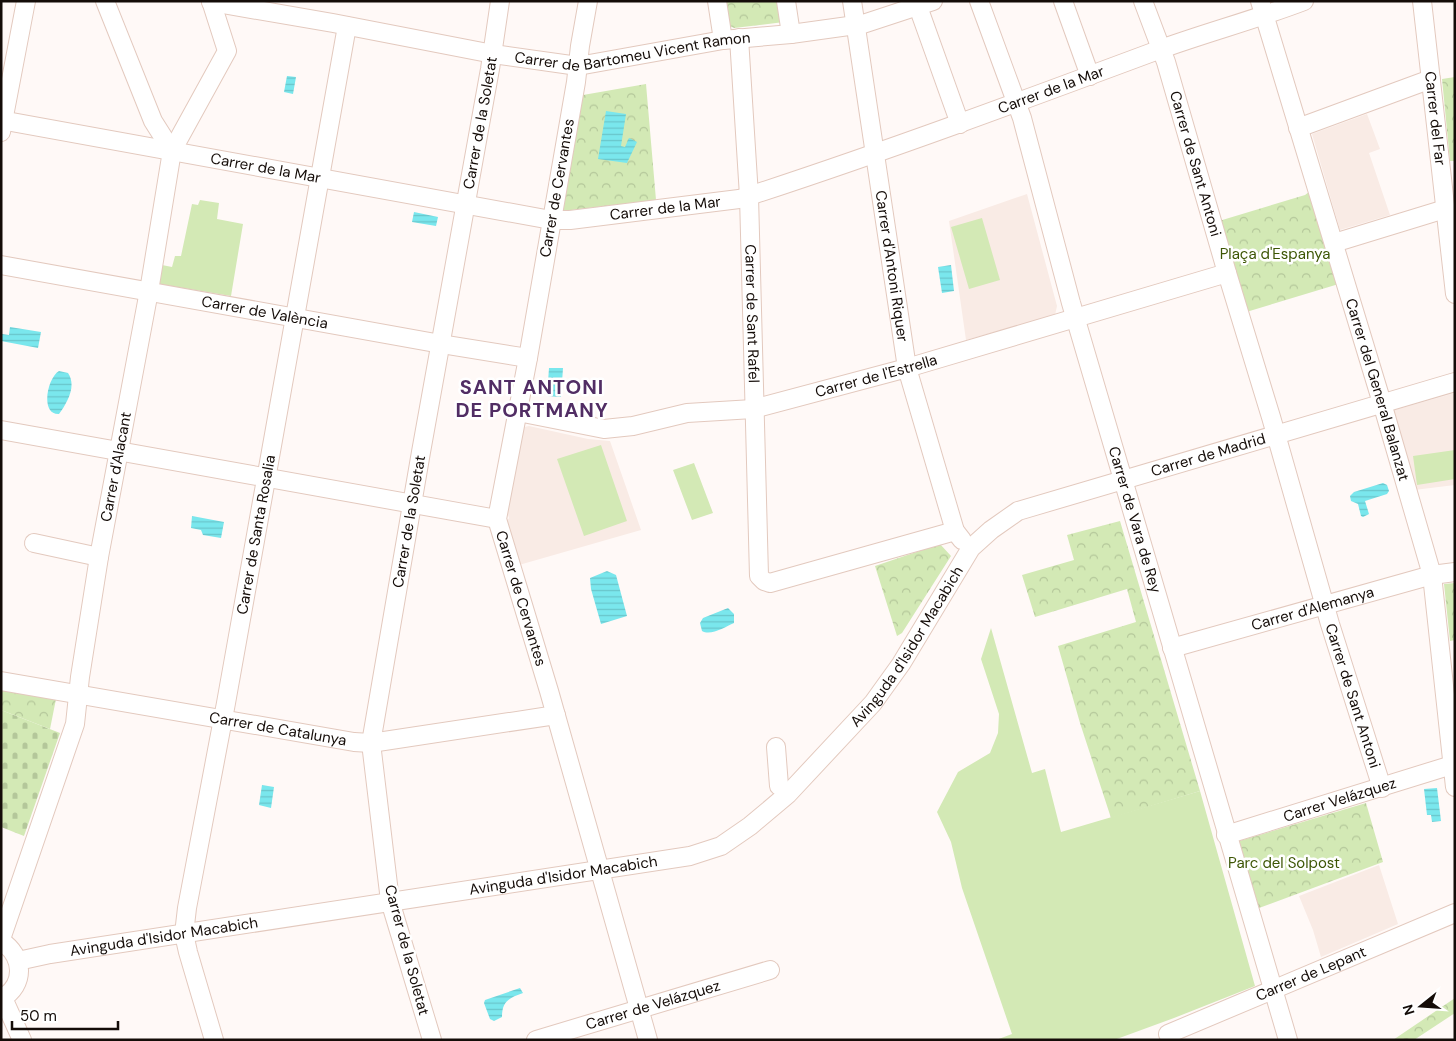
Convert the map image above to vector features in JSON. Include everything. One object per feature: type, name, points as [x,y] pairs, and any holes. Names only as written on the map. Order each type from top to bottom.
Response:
[{"type":"street","points":[[2,124],[26,1]]},
{"type":"street","points":[[105,1],[153,121],[172,151]]},
{"type":"street","name":"Carrer de la Soletat","points":[[432,1040],[390,901],[370,743],[493,54],[500,1]]},
{"type":"street","name":"Carrer de Cervantes","points":[[588,1],[528,358],[497,519],[556,716],[648,1040]]},
{"type":"street","name":"Carrer de Sant Rafel","points":[[717,1],[731,39],[749,196],[759,576],[764,581],[770,583],[955,531]]},
{"type":"street","points":[[786,1],[791,34]]},
{"type":"street","name":"Carrer d'Antoni Riquer","points":[[852,1],[907,368],[955,531],[971,548]]},
{"type":"street","name":"Carrer de Vara de Rey","points":[[979,1],[1017,102],[1076,318],[1272,991],[1288,1040]]},
{"type":"street","points":[[1063,1],[1090,76]]},
{"type":"street","name":"Carrer de Sant Antoni","points":[[1143,1],[1166,62],[1325,605],[1382,788]]},
{"type":"street","name":"Carrer de la Mar","points":[[2,124],[172,151],[551,220],[570,220],[739,199],[960,124],[1090,76],[1262,8],[1304,1]]},
{"type":"street","name":"Carrer del Far","points":[[1422,1],[1455,294]]},
{"type":"street","name":"Carrer d'Alacant","points":[[1,940],[75,724],[99,558],[149,291],[172,151],[227,51],[211,2]]},
{"type":"street","name":"Carrer de Bartomeu Vicent Ramon","points":[[211,2],[493,54],[578,66],[731,39],[791,34],[856,25],[922,3]]},
{"type":"street","points":[[922,3],[960,124]]},
{"type":"street","name":"Carrer del General Balanzat","points":[[1262,8],[1382,403],[1432,575],[1455,787]]},
{"type":"street","name":"Carrer de Santa Rosalia","points":[[214,1040],[184,934],[187,908],[223,720],[347,26]]},
{"type":"street","points":[[1298,128],[1431,79]]},
{"type":"street","points":[[1334,243],[1445,209]]},
{"type":"street","name":"Carrer de València","points":[[1,265],[528,358]]},
{"type":"street","name":"Carrer de l'Estrella","points":[[518,412],[604,429],[633,426],[687,413],[754,409],[907,368],[1227,273]]},
{"type":"street","name":"Carrer de Madrid","points":[[971,548],[991,530],[1018,511],[1455,382]]},
{"type":"street","points":[[1,430],[497,519]]},
{"type":"street","points":[[34,544],[99,558]]},
{"type":"street","name":"Avinguda d'Isidor Macabich","points":[[18,961],[50,954],[690,856],[721,846],[775,806],[873,703],[901,664],[971,548]]},
{"type":"street","name":"Carrer d'Alemanya","points":[[1172,648],[1432,575],[1455,572]]},
{"type":"street","name":"Carrer de Catalunya","points":[[1,681],[223,720],[370,743],[556,716]]},
{"type":"street","points":[[776,748],[779,786]]},
{"type":"street","name":"Carrer Velázquez","points":[[1226,834],[1382,788],[1452,765]]},
{"type":"street","name":"Carrer de Lepant","points":[[1168,1034],[1455,914]]},
{"type":"street","points":[[1,940],[14,953],[18,961],[19,972],[17,982],[12,991],[2,999],[22,1040]]},
{"type":"street","name":"Carrer de Velázquez","points":[[536,1040],[770,970]]},
{"type":"shaded area","points":[[1367,114],[1380,149],[1369,153],[1390,215],[1340,230],[1312,134]]},
{"type":"shaded area","points":[[1027,194],[1057,306],[1055,315],[966,340],[949,221]]},
{"type":"shaded area","points":[[1455,393],[1455,485],[1414,490],[1392,411]]},
{"type":"shaded area","points":[[529,426],[588,439],[610,441],[641,530],[519,565],[506,522],[509,518],[506,509],[522,430],[524,427]]},
{"type":"shaded area","points":[[1379,865],[1398,924],[1321,957],[1313,930],[1299,896]]},
{"type":"green space","points":[[723,1],[781,1],[784,22],[734,28],[728,25]]},
{"type":"green space","points":[[1455,77],[1455,161],[1450,161],[1442,79]]},
{"type":"green space","points":[[646,84],[656,200],[563,211],[583,95]]},
{"type":"green space","name":"Plaça d'Espanya","points":[[1314,188],[1342,283],[1243,313],[1219,221],[1305,195]]},
{"type":"green space","points":[[200,200],[219,203],[217,219],[243,224],[231,296],[159,284],[162,265],[172,267],[175,256],[181,256],[192,204],[198,205]]},
{"type":"green space","points":[[982,218],[1000,280],[969,289],[951,227]]},
{"type":"green space","points":[[601,445],[627,521],[584,536],[557,459]]},
{"type":"green space","points":[[1455,450],[1455,479],[1417,485],[1413,456]]},
{"type":"green space","points":[[694,463],[713,513],[692,520],[673,470]]},
{"type":"green space","points":[[1120,521],[1200,791],[1111,818],[1080,723],[1058,646],[1136,622],[1127,589],[1035,617],[1022,575],[1074,560],[1067,535]]},
{"type":"green space","points":[[940,544],[951,556],[902,633],[897,636],[875,566]]},
{"type":"green space","points":[[1455,583],[1455,640],[1450,641],[1444,584]]},
{"type":"green space","points":[[991,628],[1032,773],[1045,769],[1061,832],[1200,791],[1255,986],[1114,1040],[996,1040],[1012,1034],[962,888],[951,842],[937,812],[958,772],[990,753],[998,733],[999,714],[981,659]]},
{"type":"green space","points":[[1,685],[57,694],[50,729],[1,710]]},
{"type":"green space","points":[[1,710],[60,733],[24,836],[1,827]]},
{"type":"green space","name":"Parc del Solpost","points":[[1366,803],[1383,862],[1259,908],[1239,841]]},
{"type":"green space","points":[[1455,998],[1455,1013],[1414,1040],[1393,1040]]},
{"type":"water","points":[[287,76],[296,77],[293,94],[284,92]]},
{"type":"water","points":[[606,111],[626,114],[621,146],[625,147],[629,138],[637,142],[627,163],[598,159]]},
{"type":"water","points":[[414,212],[438,217],[436,226],[412,222]]},
{"type":"water","points":[[951,265],[954,291],[942,293],[938,267]]},
{"type":"water","points":[[10,327],[41,332],[38,348],[1,341],[2,334],[9,335]]},
{"type":"water","points":[[549,368],[563,368],[561,397],[547,396]]},
{"type":"water","points":[[59,371],[68,373],[72,383],[68,400],[59,414],[53,413],[49,409],[47,396],[51,381]]},
{"type":"water","points":[[1383,483],[1387,485],[1389,491],[1387,494],[1365,501],[1369,514],[1361,516],[1358,504],[1351,501],[1350,496],[1354,492]]},
{"type":"water","points":[[192,516],[224,522],[221,538],[203,535],[201,530],[191,528]]},
{"type":"water","points":[[607,571],[616,575],[627,616],[601,624],[591,589],[590,578]]},
{"type":"water","points":[[728,608],[734,614],[734,623],[714,632],[702,631],[700,623],[703,618]]},
{"type":"water","points":[[262,785],[274,787],[271,808],[259,805]]},
{"type":"water","points":[[1437,788],[1441,821],[1432,822],[1431,815],[1427,815],[1424,789]]},
{"type":"water","points":[[520,988],[523,993],[507,1001],[503,1007],[502,1017],[494,1021],[490,1019],[484,1003],[485,1000]]},
{"type":"district","name":"SANT ANTONI DE PORTMANY","points":[[532,398]]}]
